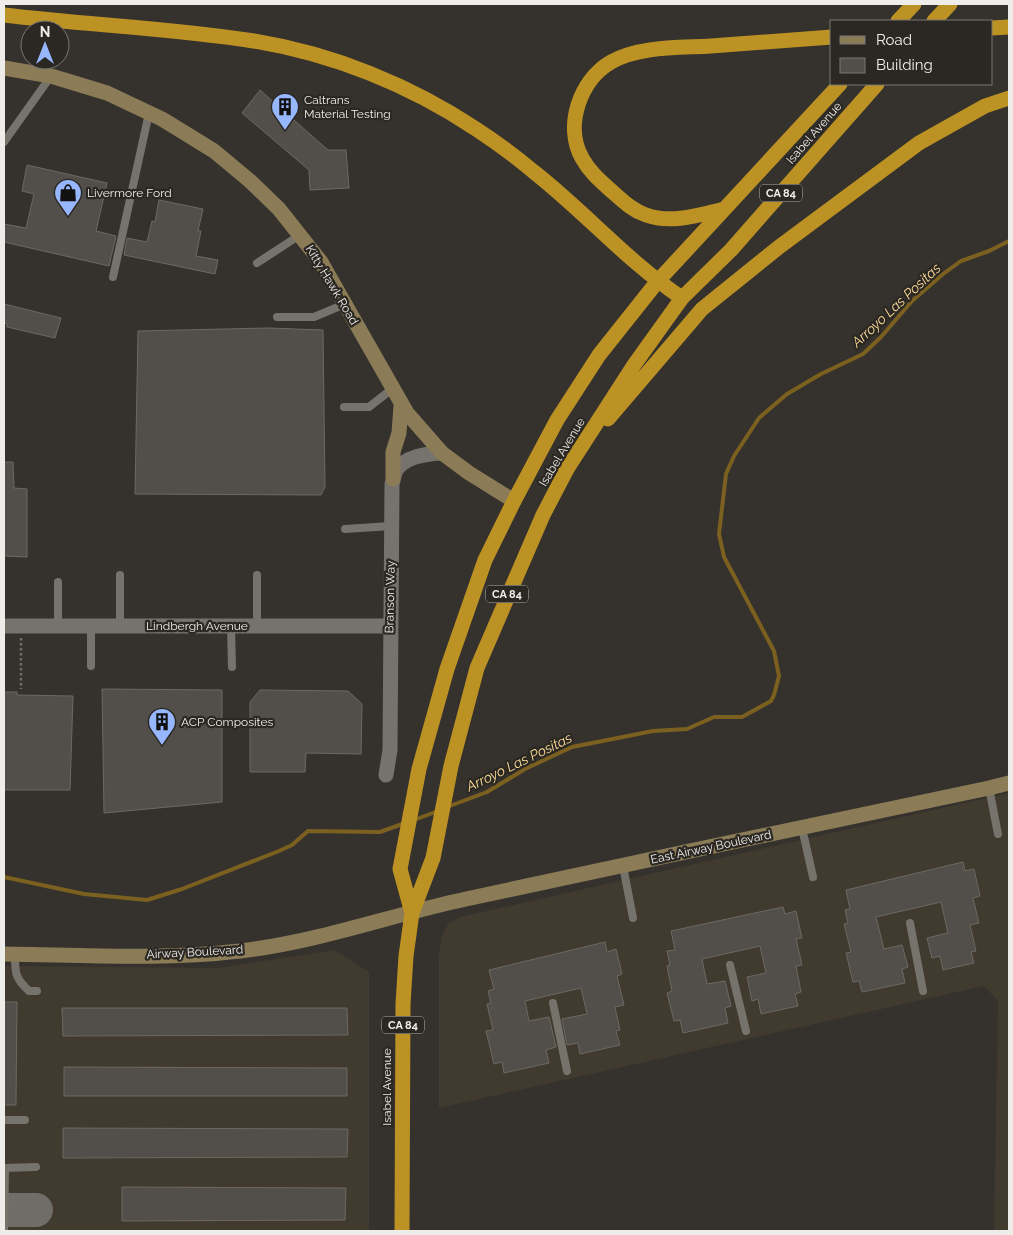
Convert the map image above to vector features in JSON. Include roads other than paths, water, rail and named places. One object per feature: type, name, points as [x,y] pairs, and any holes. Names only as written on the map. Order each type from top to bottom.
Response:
[{"type":"highway","points":[[899,20],[914,4]]},
{"type":"highway","points":[[935,20],[950,4]]},
{"type":"highway","points":[[4,15],[256,41],[325,58],[380,78],[418,95],[448,112],[476,129],[534,171],[657,282],[682,298]]},
{"type":"highway","points":[[993,28],[1009,27]]},
{"type":"highway","points":[[724,209],[682,218],[664,219],[647,216],[630,208],[596,177],[581,156],[576,140],[575,122],[577,106],[583,91],[593,76],[610,63],[626,55],[673,48],[830,37]]},
{"type":"highway","name":"Isabel Avenue","points":[[412,913],[400,869],[419,769],[447,669],[484,560],[514,501],[557,420],[594,364],[657,282],[839,85]]},
{"type":"highway","name":"Isabel Avenue","points":[[402,1231],[403,1004],[406,956],[412,913],[433,858],[450,766],[477,668],[495,623],[543,514],[567,469],[634,365],[682,298],[731,250],[876,85]]},
{"type":"highway","points":[[590,434],[603,426],[702,309],[779,247],[919,144],[985,106],[1009,98]]},
{"type":"main road","name":"Kitty Hawk Road","points":[[4,68],[51,76],[108,93],[162,119],[214,151],[250,181],[273,203],[321,262],[401,406],[442,453],[469,473],[514,501]]},
{"type":"main road","points":[[394,479],[392,466],[393,452],[399,433],[401,406]]},
{"type":"main road","name":"East Airway Boulevard","points":[[412,913],[463,900],[1009,783]]},
{"type":"main road","name":"Airway Boulevard","points":[[9,954],[175,955],[232,952],[343,931],[412,913]]},
{"type":"street","points":[[394,479],[395,472],[404,463],[422,455],[442,453]]},
{"type":"street","name":"Branson Way","points":[[386,775],[390,750],[391,526],[392,484],[394,479]]},
{"type":"street","name":"Lindbergh Avenue","points":[[4,626],[390,626]]},
{"type":"lane","points":[[4,142],[51,76]]},
{"type":"lane","points":[[113,277],[149,113]]},
{"type":"lane","points":[[257,263],[300,235]]},
{"type":"lane","points":[[277,317],[314,317],[345,304]]},
{"type":"lane","points":[[344,407],[369,407],[392,389]]},
{"type":"lane","points":[[345,529],[391,526]]},
{"type":"lane","points":[[120,575],[120,626]]},
{"type":"lane","points":[[257,575],[257,626]]},
{"type":"lane","points":[[58,582],[58,626]]},
{"type":"lane","points":[[91,626],[91,666]]},
{"type":"lane","points":[[231,626],[232,667]]},
{"type":"lane","points":[[989,788],[998,834]]},
{"type":"lane","points":[[802,828],[812,877]]},
{"type":"lane","points":[[623,866],[633,918]]},
{"type":"lane","points":[[910,923],[923,991]]},
{"type":"lane","points":[[9,954],[19,982],[29,991],[37,991]]},
{"type":"lane","points":[[730,965],[746,1031]]},
{"type":"lane","points":[[553,1004],[567,1071]]},
{"type":"lane","points":[[4,1120],[25,1120]]},
{"type":"lane","points":[[4,1231],[4,1168],[36,1167]]},
{"type":"waterway","name":"Arroyo Las Positas","points":[[447,807],[487,792],[525,769],[572,747],[653,731],[687,729],[714,717],[742,717],[771,701],[779,676],[774,651],[724,557],[719,534],[726,474],[734,456],[759,418],[787,394],[821,374],[863,354],[881,337],[912,301],[961,261],[989,251],[1009,241]]},
{"type":"waterway","name":"Arroyo Las Positas","points":[[414,820],[438,811]]},
{"type":"waterway","name":"Arroyo Las Positas","points":[[4,877],[84,894],[147,900],[182,889],[279,851],[292,845],[308,831],[380,832],[405,823]]},
{"type":"place","name":"Caltrans Material Testing","points":[[285,131]]},
{"type":"place","name":"Livermore Ford","points":[[68,217]]},
{"type":"place","name":"ACP Composites","points":[[162,746]]}]
